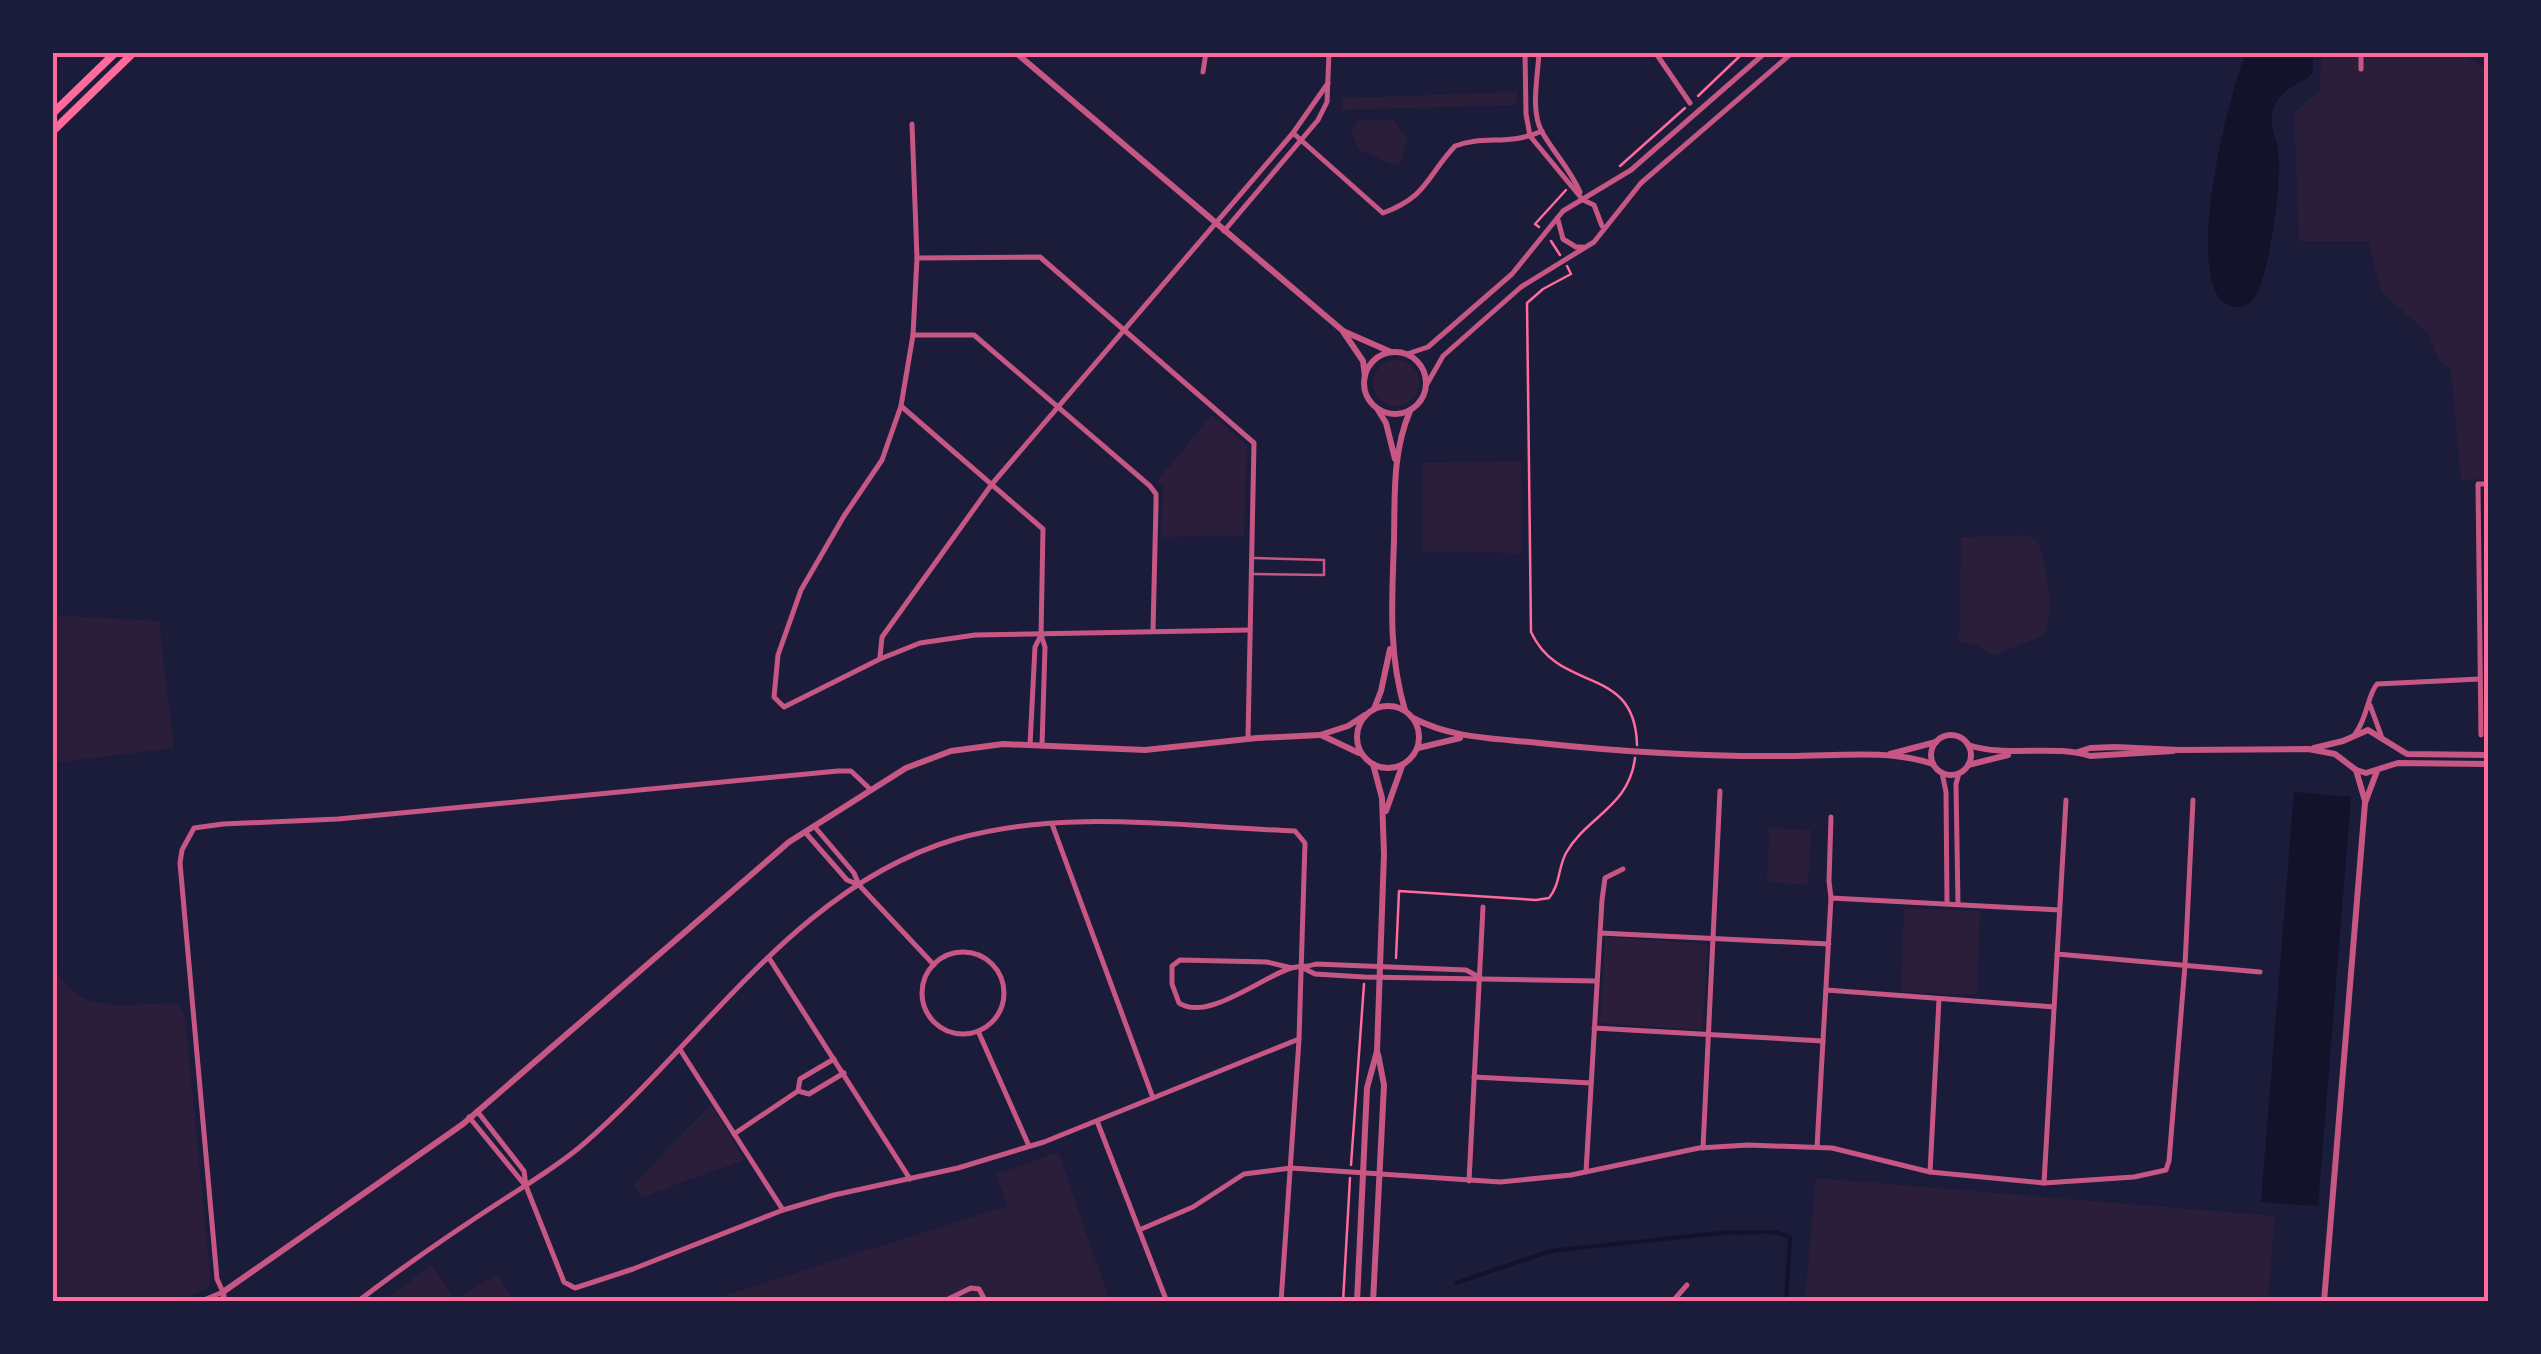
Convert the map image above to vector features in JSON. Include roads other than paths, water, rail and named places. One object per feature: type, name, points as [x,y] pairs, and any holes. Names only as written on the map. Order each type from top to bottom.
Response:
[{"type":"main road","points":[[52,114],[116,52]]},
{"type":"main road","points":[[52,132],[134,52]]},
{"type":"street","points":[[1015,52],[1342,330],[1363,360],[1365,391],[1386,423],[1395,462],[1391,643],[1405,710]]},
{"type":"street","points":[[1203,72],[1206,52]]},
{"type":"street","points":[[1224,230],[1302,141],[1327,102],[1329,52]]},
{"type":"street","points":[[1525,52],[1530,136],[1583,200],[1598,210],[1602,230]]},
{"type":"street","points":[[1539,52],[1538,120],[1570,168],[1583,200]]},
{"type":"street","points":[[1656,52],[1690,103]]},
{"type":"street","points":[[1342,330],[1392,352],[1407,354],[1428,347],[1512,274],[1558,216],[1631,170],[1766,52]]},
{"type":"street","points":[[1395,462],[1410,411],[1424,395],[1443,356],[1520,287],[1594,242],[1641,183],[1793,52]]},
{"type":"street","points":[[2361,52],[2361,69]]},
{"type":"street","points":[[880,659],[882,637],[992,484],[1293,133],[1328,83]]},
{"type":"street","points":[[912,124],[916,258],[913,335],[902,406],[882,460],[801,590],[778,655],[774,697],[784,707],[880,659],[920,644],[974,635],[1249,630]]},
{"type":"street","points":[[1293,133],[1384,213],[1415,197],[1455,146],[1516,141],[1542,131]]},
{"type":"street","points":[[1558,216],[1562,239],[1584,247]]},
{"type":"street","points":[[916,258],[1040,258],[1254,443],[1248,739]]},
{"type":"street","points":[[913,335],[974,335],[1156,494],[1153,631]]},
{"type":"street","points":[[1365,376],[1378,358],[1392,352]]},
{"type":"street","points":[[1407,354],[1422,366],[1427,384]]},
{"type":"street","points":[[902,406],[1043,528],[1042,746]]},
{"type":"street","points":[[1378,409],[1394,414],[1410,411]]},
{"type":"street","points":[[2481,735],[2478,484],[2488,484]]},
{"type":"street","points":[[1030,744],[1035,647],[1041,635]]},
{"type":"street","points":[[1374,708],[1391,643]]},
{"type":"street","points":[[2365,803],[2345,752],[2370,705],[2372,690],[2384,682],[2480,679]]},
{"type":"street","points":[[199,1302],[223,1297],[469,1118],[804,830],[916,764],[980,746],[1030,744],[1144,750],[1320,735],[1348,726],[1374,708],[1392,705],[1405,710],[1419,730],[1417,748],[1403,764],[1384,817]]},
{"type":"street","points":[[2324,1302],[2365,803],[2388,755],[2370,705]]},
{"type":"street","points":[[1364,756],[1357,736],[1365,715]]},
{"type":"street","points":[[1413,718],[1465,737],[1617,751],[1884,755],[1933,764],[1942,773],[1946,792],[1946,903]]},
{"type":"street","points":[[2308,749],[2368,730],[2407,754],[2488,755]]},
{"type":"street","points":[[1320,735],[1364,756],[1372,764],[1386,768],[1403,764]]},
{"type":"street","points":[[1884,755],[1951,736],[1968,745],[2019,753],[2115,747],[2308,749],[2335,754],[2366,774],[2398,763],[2488,764]]},
{"type":"street","points":[[1417,748],[1465,737]]},
{"type":"street","points":[[1933,764],[1931,753],[1936,742]]},
{"type":"street","points":[[1968,745],[1968,766]]},
{"type":"street","points":[[1958,904],[1959,773],[1968,766],[2019,753]]},
{"type":"street","points":[[1356,1302],[1367,1088],[1377,1050],[1380,978],[1384,817],[1372,764]]},
{"type":"street","points":[[223,1297],[217,1280],[180,864],[182,850],[194,828],[851,770],[870,789]]},
{"type":"street","points":[[1942,773],[1959,773]]},
{"type":"street","points":[[1703,1148],[1720,791]]},
{"type":"street","points":[[2044,1183],[2066,800]]},
{"type":"street","points":[[1140,1230],[1193,1207],[1244,1174],[1291,1168],[1469,1181],[1541,1179],[1703,1148],[1748,1145],[1832,1148],[1930,1172],[2044,1183],[2134,1178],[2166,1170],[2170,1161],[2185,965],[2192,800]]},
{"type":"street","points":[[1817,1148],[1831,898],[1831,817]]},
{"type":"street","points":[[1052,823],[1153,1098]]},
{"type":"street","points":[[357,1302],[578,1148],[681,1051],[716,1008],[769,957],[860,885],[910,856],[958,839],[1052,823],[1295,831],[1306,843],[1299,1039],[1281,1302]]},
{"type":"street","points":[[812,824],[860,885],[934,965]]},
{"type":"street","points":[[804,830],[846,880],[860,885]]},
{"type":"street","points":[[1586,1172],[1605,878],[1624,869]]},
{"type":"street","points":[[1831,898],[2060,910]]},
{"type":"street","points":[[1469,1181],[1483,907]]},
{"type":"street","points":[[1600,932],[1829,944]]},
{"type":"street","points":[[964,952],[988,961],[999,974],[1004,990],[1002,1007],[992,1022],[978,1031],[948,1031],[932,1019],[924,1004],[923,990],[934,965],[948,955],[964,952]]},
{"type":"street","points":[[2057,954],[2260,972]]},
{"type":"street","points":[[769,957],[910,1179]]},
{"type":"street","points":[[1292,968],[1210,1005],[1190,1009],[1179,1003],[1171,974],[1175,962],[1188,959],[1268,962],[1292,968],[1316,964],[1466,970],[1479,978]]},
{"type":"street","points":[[1302,968],[1315,974],[1380,978],[1597,980]]},
{"type":"street","points":[[1826,990],[2054,1007]]},
{"type":"street","points":[[1930,1172],[1939,998]]},
{"type":"street","points":[[1594,1028],[1823,1041]]},
{"type":"street","points":[[978,1031],[1030,1146]]},
{"type":"street","points":[[477,1111],[524,1171],[526,1186],[569,1287],[633,1269],[783,1210],[1030,1146],[1299,1039]]},
{"type":"street","points":[[1373,1302],[1384,1085],[1377,1050]]},
{"type":"street","points":[[681,1051],[783,1210]]},
{"type":"street","points":[[734,1134],[798,1091],[800,1080],[834,1059]]},
{"type":"street","points":[[798,1091],[810,1094],[844,1073]]},
{"type":"street","points":[[1474,1078],[1591,1083]]},
{"type":"street","points":[[469,1118],[526,1186]]},
{"type":"street","points":[[1097,1120],[1167,1302]]},
{"type":"street","points":[[1672,1302],[1687,1284]]},
{"type":"street","points":[[942,1302],[971,1288],[979,1289],[986,1302]]},
{"type":"lane","points":[[1250,574],[1324,575],[1324,560],[1251,558]]},
{"type":"waterway","points":[[1456,1283],[1550,1251],[1729,1232],[1769,1232],[1790,1238],[1786,1302]]}]
